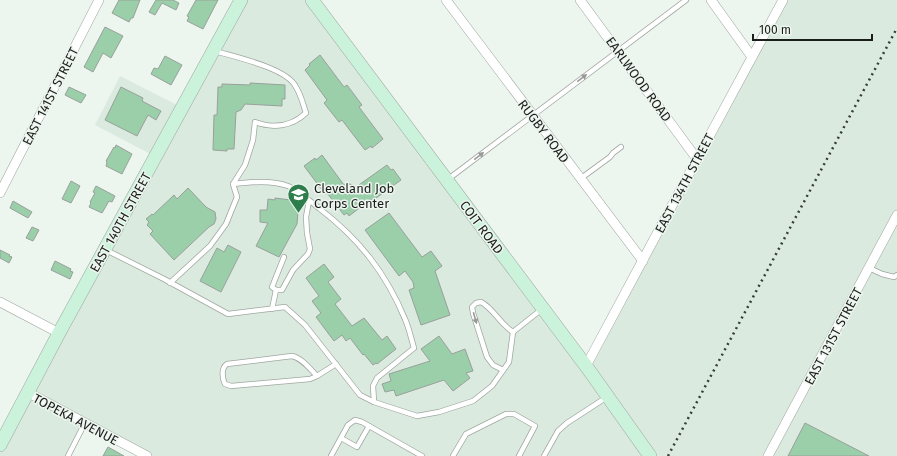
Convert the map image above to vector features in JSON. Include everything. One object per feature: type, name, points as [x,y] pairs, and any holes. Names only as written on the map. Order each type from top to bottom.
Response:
[{"type":"street","name":"EAST 141ST STREET","points":[[0,193],[99,0]]},
{"type":"street","name":"EAST 140TH STREET","points":[[0,445],[59,333],[242,0]]},
{"type":"street","name":"COIT ROAD","points":[[312,0],[586,366],[650,456]]},
{"type":"street","name":"RUGBY ROAD","points":[[446,0],[643,261]]},
{"type":"street","name":"EARLWOOD ROAD","points":[[580,0],[697,159]]},
{"type":"street","points":[[711,0],[752,57]]},
{"type":"street","name":"EAST 134TH STREET","points":[[586,366],[783,0]]},
{"type":"street","name":"EAST 131ST STREET","points":[[768,456],[897,215]]},
{"type":"street","points":[[0,302],[59,333]]},
{"type":"street","name":"TOPEKA AVENUE","points":[[27,392],[141,455]]},
{"type":"lane","points":[[447,180],[686,0]]},
{"type":"lane","points":[[214,51],[265,66],[285,75],[296,85],[306,113],[299,120],[284,125],[260,124],[255,122],[253,140],[245,165],[233,184]]},
{"type":"lane","points":[[580,179],[621,147]]},
{"type":"lane","points":[[233,184],[252,182],[273,183],[289,186],[341,225],[368,253],[391,288],[406,320],[414,348],[377,378],[373,386],[374,402]]},
{"type":"lane","points":[[170,283],[210,246],[226,224],[237,196],[233,184]]},
{"type":"lane","points":[[284,257],[272,287],[276,290],[282,290],[293,270],[308,254],[310,249],[306,217],[310,201]]},
{"type":"lane","points":[[105,250],[228,314],[285,307],[305,325],[360,395],[374,402],[417,416],[439,412],[473,401],[492,386],[509,362],[513,332],[543,308]]},
{"type":"lane","points":[[869,268],[882,274],[894,277],[897,275]]},
{"type":"lane","points":[[272,309],[276,290]]},
{"type":"lane","points":[[503,370],[493,365],[487,357],[472,307],[476,303],[481,302],[488,305],[505,326],[513,332]]},
{"type":"lane","points":[[317,376],[301,360],[292,356],[227,364],[223,369],[223,380],[228,386],[302,381],[317,376],[336,364]]},
{"type":"lane","points":[[544,456],[558,431],[567,423],[608,396]]},
{"type":"lane","points":[[453,456],[466,434],[506,414],[514,414],[535,426],[519,456]]},
{"type":"lane","points":[[331,456],[348,425],[354,420],[362,422],[422,456]]},
{"type":"lane","points":[[68,456],[85,423]]},
{"type":"lane","points":[[341,438],[357,447],[369,426]]},
{"type":"shaded area","points":[[241,0],[312,0],[586,366],[783,0],[897,0],[897,456],[147,456],[85,423],[68,456],[0,456],[0,445],[156,157],[95,125],[120,76],[183,108]]},
{"type":"building","points":[[119,0],[140,0],[133,18],[131,18],[129,22],[112,13]]},
{"type":"building","points":[[156,0],[173,0],[179,3],[176,10],[162,3],[155,15],[149,12]]},
{"type":"building","points":[[196,0],[218,0],[203,29],[187,21],[189,17],[187,16]]},
{"type":"building","points":[[105,27],[123,36],[111,58],[103,53],[93,72],[84,67]]},
{"type":"building","points":[[320,55],[344,87],[347,85],[362,105],[359,107],[383,139],[372,148],[371,146],[365,150],[342,120],[339,122],[324,103],[327,100],[305,70],[310,65],[309,64]]},
{"type":"building","points":[[165,56],[182,65],[171,85],[151,74],[154,68],[158,69]]},
{"type":"building","points":[[250,83],[285,85],[285,99],[282,99],[282,106],[245,104],[241,110],[236,112],[234,149],[227,149],[227,151],[213,150],[214,115],[217,115],[218,87],[222,87],[222,84],[250,85]]},
{"type":"building","points":[[69,87],[86,95],[81,103],[65,95]]},
{"type":"building","points":[[121,87],[143,98],[142,101],[161,111],[156,120],[148,115],[137,136],[105,120]]},
{"type":"building","points":[[116,145],[132,154],[122,174],[106,166],[106,161]]},
{"type":"building","points":[[322,155],[344,185],[350,184],[356,187],[387,165],[391,170],[393,169],[401,180],[372,201],[371,199],[349,216],[347,213],[344,215],[327,193],[325,194],[304,166]]},
{"type":"building","points":[[71,181],[80,186],[71,203],[62,199]]},
{"type":"building","points":[[96,186],[115,196],[112,202],[109,201],[102,213],[89,207],[95,193],[93,192]]},
{"type":"building","points":[[188,188],[206,207],[215,212],[216,219],[214,224],[174,260],[150,234],[153,231],[147,225],[149,222],[146,219],[152,214],[153,215],[174,195],[177,199]]},
{"type":"building","points":[[275,198],[299,201],[297,224],[279,257],[256,246],[268,223],[260,222],[260,210],[267,210],[268,199],[275,200]]},
{"type":"building","points":[[13,201],[32,212],[28,218],[10,208]]},
{"type":"building","points":[[389,213],[422,257],[431,251],[442,266],[435,271],[450,315],[421,325],[409,290],[414,288],[413,282],[405,271],[399,276],[365,230]]},
{"type":"building","points":[[32,227],[39,230],[33,241],[26,238]]},
{"type":"building","points":[[228,245],[241,252],[221,292],[200,281],[217,248],[224,252]]},
{"type":"building","points":[[0,250],[12,257],[9,263],[0,258]]},
{"type":"building","points":[[55,261],[71,269],[70,271],[73,272],[70,279],[51,270]]},
{"type":"building","points":[[324,264],[334,277],[328,282],[341,299],[335,304],[352,326],[364,318],[382,340],[387,336],[396,349],[377,364],[376,363],[373,365],[350,338],[346,341],[342,335],[334,341],[316,317],[321,313],[312,301],[319,296],[306,278]]},
{"type":"building","points":[[439,336],[452,354],[465,349],[473,371],[466,373],[470,378],[453,391],[444,380],[396,396],[394,390],[385,392],[382,384],[391,381],[389,374],[430,361],[421,349]]},
{"type":"building","points":[[805,423],[869,456],[788,456]]},
{"type":"building","points":[[108,447],[124,456],[103,456]]},
{"type":"railway","points":[[668,456],[897,28]]},
{"type":"place","name":"Cleveland Job Corps Center","points":[[299,214]]}]
